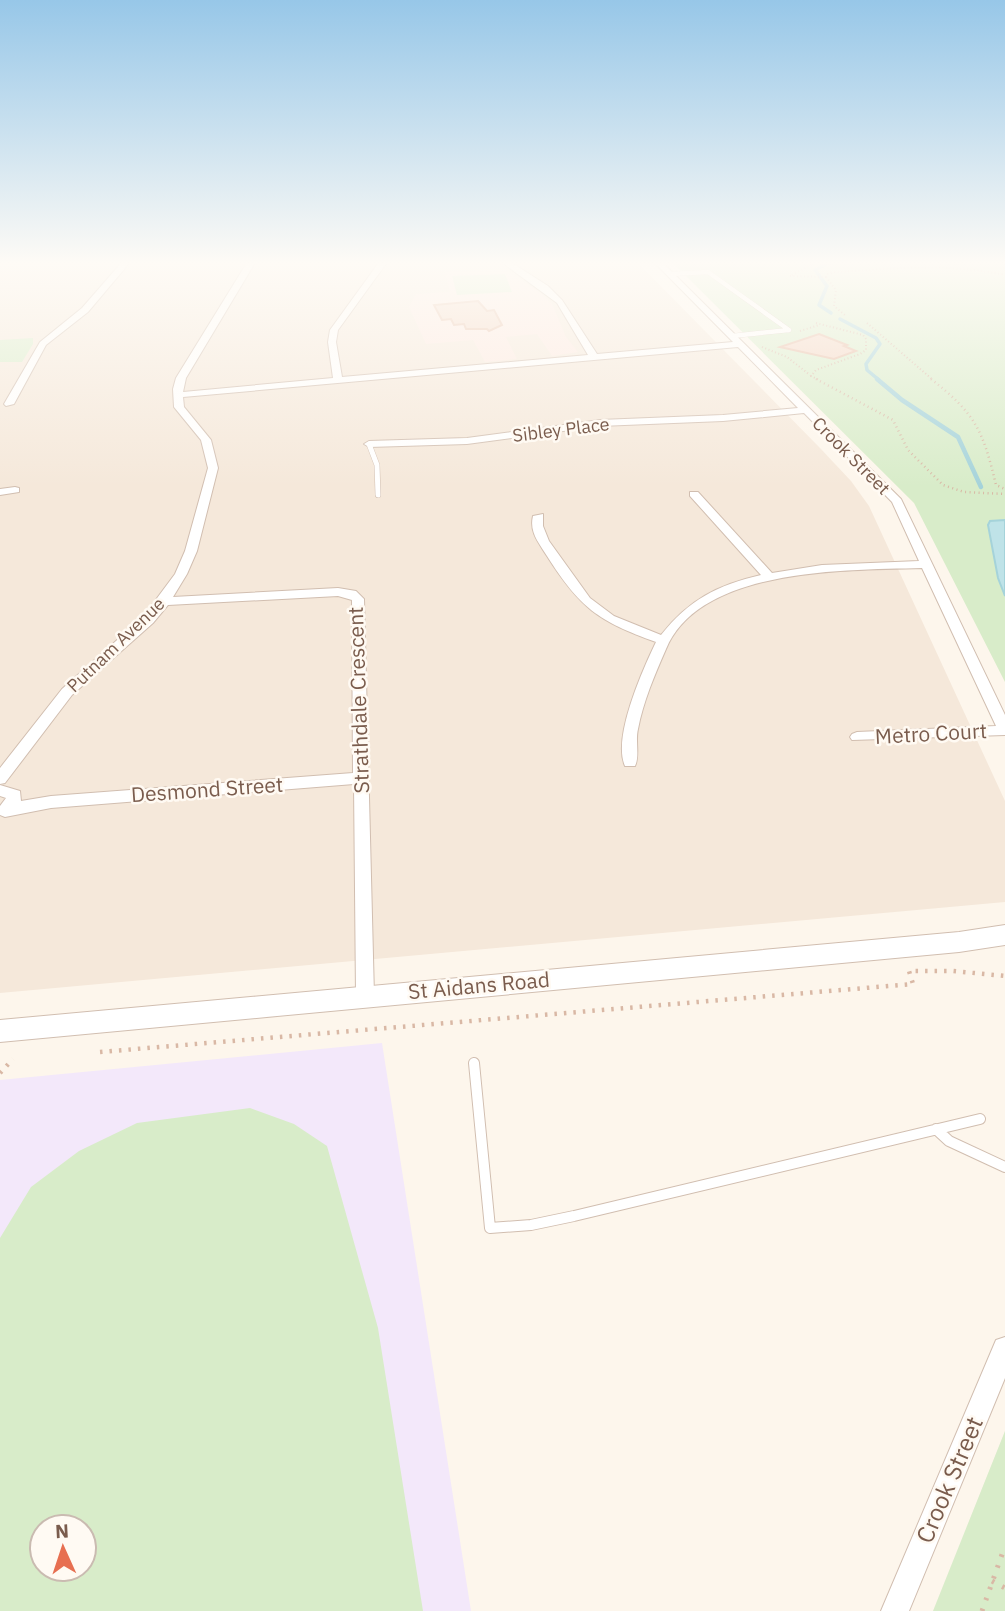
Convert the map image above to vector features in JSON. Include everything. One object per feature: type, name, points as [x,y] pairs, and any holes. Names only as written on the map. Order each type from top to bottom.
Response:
[{"type":"street","points":[[9,404],[43,344],[53,336]]},
{"type":"street","points":[[206,336],[181,378],[178,395],[738,342]]},
{"type":"street","points":[[333,336],[338,381]]},
{"type":"street","points":[[579,336],[594,357]]},
{"type":"street","name":"Crook Street","points":[[732,336],[897,501],[1005,730]]},
{"type":"street","name":"Putnam Avenue","points":[[0,779],[67,692],[131,636],[164,601],[181,574],[191,551],[213,468],[206,440],[180,410],[178,395]]},
{"type":"street","name":"Sibley Place","points":[[369,444],[467,441],[600,423],[723,418],[806,410]]},
{"type":"street","points":[[0,492],[15,490]]},
{"type":"street","points":[[694,494],[768,576]]},
{"type":"street","points":[[539,516],[538,533],[570,584],[587,605],[621,625],[663,640]]},
{"type":"street","points":[[630,762],[629,729],[663,640],[684,617],[713,597],[768,576],[829,569],[928,564]]},
{"type":"street","name":"Strathdale Crescent","points":[[164,601],[338,592],[356,596],[360,605],[365,996]]},
{"type":"street","name":"Metro Court","points":[[857,737],[1005,730]]},
{"type":"street","points":[[7,800],[16,760]]},
{"type":"street","name":"Desmond Street","points":[[7,800],[51,802],[362,778]]},
{"type":"street","name":"St Aidans Road","points":[[0,1031],[959,942],[1005,935]]},
{"type":"street","name":"St Aidans Road","points":[[959,942],[1005,946]]},
{"type":"street","name":"Crook Street","points":[[895,1611],[1005,1349]]},
{"type":"lane","points":[[738,342],[763,336]]},
{"type":"lane","name":"Sibley Place","points":[[369,444],[377,465],[378,495]]},
{"type":"lane","points":[[474,1063],[490,1228],[531,1225],[574,1216],[980,1119]]},
{"type":"lane","points":[[936,1129],[949,1141],[1005,1167]]},
{"type":"path","points":[[810,374],[828,363],[855,356],[866,350],[864,336]]},
{"type":"path","points":[[884,336],[902,356],[949,394],[971,418],[984,437],[996,485],[1005,489]]},
{"type":"path","points":[[738,342],[758,345],[783,354],[802,371],[893,420],[908,450],[938,481],[951,489],[1005,494]]},
{"type":"path","points":[[100,1052],[913,984],[909,971],[1005,976]]},
{"type":"path","points":[[0,1073],[13,1059]]},
{"type":"path","points":[[982,1611],[1005,1546]]},
{"type":"path","points":[[992,1581],[1005,1588]]},
{"type":"shaded area","points":[[0,336],[710,336],[851,481],[869,506],[1005,801],[1005,902],[0,993]]},
{"type":"shaded area","points":[[422,336],[514,336],[506,337],[517,359],[485,362],[473,340],[426,344]]},
{"type":"shaded area","points":[[538,336],[566,336],[578,352],[552,356]]},
{"type":"shaded area","points":[[382,1043],[471,1611],[0,1611],[0,1080]]},
{"type":"green space","points":[[746,336],[1005,336],[1005,682],[914,503]]},
{"type":"green space","points":[[33,338],[33,344],[22,362],[0,362],[0,340]]},
{"type":"green space","points":[[250,1108],[294,1124],[327,1146],[378,1328],[423,1611],[0,1611],[0,1238],[31,1187],[79,1151],[137,1123]]},
{"type":"green space","points":[[1005,1431],[1005,1611],[933,1611]]},
{"type":"water","points":[[1005,520],[1005,596],[998,578],[988,525],[990,521]]},
{"type":"building","points":[[812,336],[825,336],[856,351],[834,359],[780,347]]},
{"type":"waterway","points":[[873,336],[880,344],[866,364],[867,370],[879,380]]},
{"type":"waterway","points":[[877,379],[902,400],[958,437],[981,487]]}]
